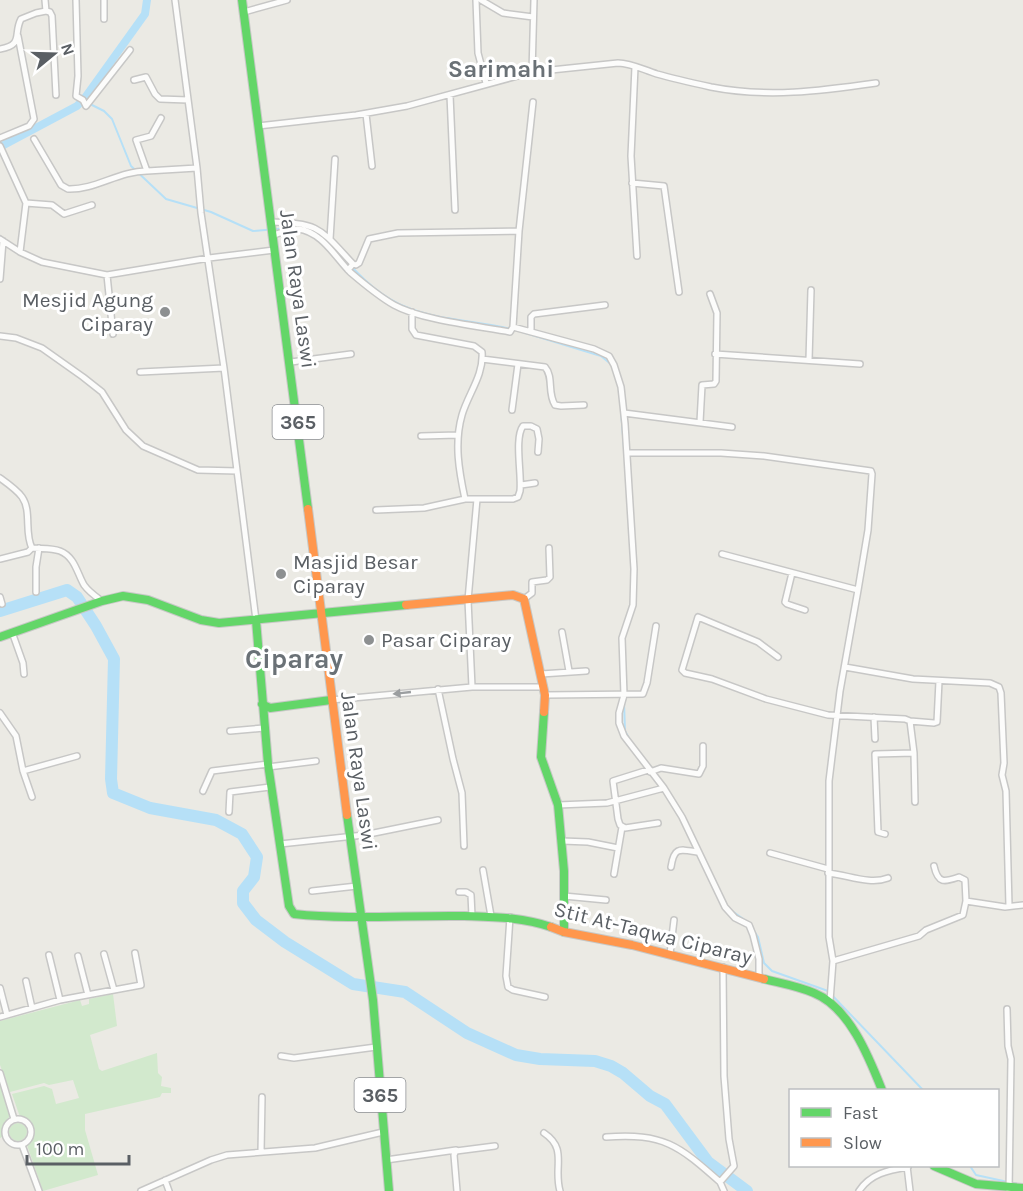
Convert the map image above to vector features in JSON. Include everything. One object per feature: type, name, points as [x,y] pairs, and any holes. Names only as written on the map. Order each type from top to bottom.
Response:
[{"type":"main road","name":"Jalan Raya Laswi","points":[[242,0],[271,229],[291,362],[331,700],[368,965],[389,1191]]},
{"type":"main road","points":[[0,637],[99,602],[123,596],[148,600],[210,623],[513,595],[524,599],[544,691],[541,757],[544,772],[557,797],[558,805],[562,841],[564,932]]},
{"type":"main road","points":[[256,620],[270,787],[280,844]]},
{"type":"main road","points":[[262,704],[270,708],[331,700]]},
{"type":"main road","name":"Stit At-Taqwa Ciparay","points":[[280,844],[289,906],[294,914],[321,917],[510,917],[537,922],[564,932],[723,967],[815,993],[830,1001],[855,1031],[882,1089]]},
{"type":"main road","points":[[936,1167],[976,1184],[1023,1188]]},
{"type":"street","points":[[45,0],[46,11]]},
{"type":"street","points":[[76,0],[78,76],[76,96],[85,102],[86,106],[130,50]]},
{"type":"street","points":[[104,0],[104,19]]},
{"type":"street","points":[[175,0],[201,213],[224,368],[256,620]]},
{"type":"street","points":[[244,12],[287,0]]},
{"type":"street","points":[[476,0],[479,62],[486,83]]},
{"type":"street","points":[[481,0],[503,13],[534,17]]},
{"type":"street","points":[[532,72],[534,0]]},
{"type":"street","points":[[0,49],[13,45],[18,36],[21,19],[46,11],[51,13],[56,95]]},
{"type":"street","points":[[0,138],[29,126],[34,119],[18,36]]},
{"type":"street","points":[[258,126],[366,114],[417,104],[532,72],[618,63],[626,63],[694,83],[752,93],[813,92],[876,83]]},
{"type":"street","points":[[635,67],[632,183],[637,256]]},
{"type":"street","points":[[134,80],[146,77],[160,99],[188,100]]},
{"type":"street","points":[[450,95],[455,210]]},
{"type":"street","points":[[271,229],[297,229],[320,234],[384,298],[412,312],[508,332],[512,328],[532,102]]},
{"type":"street","points":[[366,114],[372,166]]},
{"type":"street","points":[[147,171],[136,140],[151,136],[161,118]]},
{"type":"street","points":[[34,139],[61,185],[68,189],[90,186],[132,172],[197,168]]},
{"type":"street","points":[[1,147],[26,203],[20,252]]},
{"type":"street","points":[[330,238],[335,159]]},
{"type":"street","points":[[632,183],[664,186],[679,292]]},
{"type":"street","points":[[26,203],[52,205],[64,214],[92,205]]},
{"type":"street","points":[[271,229],[304,224],[330,238],[351,267]]},
{"type":"street","points":[[351,267],[360,262],[369,239],[393,233],[519,231]]},
{"type":"street","points":[[2,240],[20,252],[49,264],[107,275],[274,250]]},
{"type":"street","points":[[0,279],[2,240]]},
{"type":"street","points":[[107,275],[113,334]]},
{"type":"street","points":[[809,360],[811,290]]},
{"type":"street","points":[[700,422],[702,385],[716,382],[717,313],[710,294]]},
{"type":"street","points":[[531,331],[531,317],[534,314],[605,305]]},
{"type":"street","points":[[412,312],[412,329],[416,335],[476,346],[481,350],[482,359],[477,380],[462,413],[458,435],[458,466],[465,499]]},
{"type":"street","points":[[512,328],[531,331],[594,349],[609,356],[620,380],[634,569],[633,605],[622,638],[624,695],[619,723],[624,736],[652,770],[682,817],[725,907],[735,918],[749,926],[759,959],[759,978]]},
{"type":"street","points":[[0,336],[16,338],[42,348],[83,377],[102,393],[126,430],[143,446],[198,470],[237,471]]},
{"type":"street","points":[[291,362],[351,354]]},
{"type":"street","points":[[715,354],[860,364]]},
{"type":"street","points":[[482,359],[540,366],[547,369],[550,377],[551,398],[556,406],[584,405]]},
{"type":"street","points":[[512,410],[518,364]]},
{"type":"street","points":[[140,372],[224,368]]},
{"type":"street","points":[[624,413],[732,427]]},
{"type":"street","points":[[376,510],[424,508],[465,499],[513,499],[519,495],[521,485],[519,440],[520,429],[524,426],[534,426],[537,429],[538,452]]},
{"type":"street","points":[[421,436],[458,435]]},
{"type":"street","points":[[627,453],[753,455],[871,471],[868,530],[837,715],[829,781],[829,937],[833,961],[830,1001]]},
{"type":"street","points":[[0,478],[22,496],[26,508],[28,539],[32,548]]},
{"type":"street","points":[[521,485],[535,483]]},
{"type":"street","points":[[472,687],[468,600],[477,499]]},
{"type":"street","points":[[32,548],[58,550],[65,553],[99,602]]},
{"type":"street","points":[[0,559],[28,552],[32,548]]},
{"type":"street","points":[[524,599],[532,593],[532,582],[547,580],[550,577],[549,548]]},
{"type":"street","points":[[36,592],[39,549]]},
{"type":"street","points":[[722,554],[858,590]]},
{"type":"street","points":[[792,573],[785,602],[805,610]]},
{"type":"street","points":[[778,657],[758,642],[698,617],[682,670],[685,673],[712,679],[766,699],[828,715],[905,718],[910,722],[937,722],[939,681]]},
{"type":"street","points":[[331,700],[472,687],[641,695],[646,692],[656,626]]},
{"type":"street","points":[[562,632],[569,671]]},
{"type":"street","points":[[12,633],[23,663],[24,674]]},
{"type":"street","points":[[845,667],[907,678],[990,683],[997,685],[1000,689],[1009,906]]},
{"type":"street","points":[[541,674],[586,670]]},
{"type":"street","points":[[438,689],[462,793],[464,846]]},
{"type":"street","points":[[0,713],[16,736],[23,771],[32,797]]},
{"type":"street","points":[[874,717],[875,739]]},
{"type":"street","points":[[910,722],[914,753],[915,802]]},
{"type":"street","points":[[230,731],[264,728]]},
{"type":"street","points":[[614,874],[622,827],[618,819],[613,781],[652,770],[699,774],[703,766],[703,746]]},
{"type":"street","points":[[885,834],[878,832],[875,754],[914,753]]},
{"type":"street","points":[[23,771],[77,756]]},
{"type":"street","points":[[203,791],[212,771],[316,761]]},
{"type":"street","points":[[229,812],[230,792],[270,787]]},
{"type":"street","points":[[558,805],[616,801],[664,788]]},
{"type":"street","points":[[280,844],[364,835],[438,819]]},
{"type":"street","points":[[622,827],[658,823]]},
{"type":"street","points":[[562,841],[588,842],[618,848]]},
{"type":"street","points":[[671,867],[672,858],[677,851],[697,852]]},
{"type":"street","points":[[770,853],[872,882],[888,878]]},
{"type":"street","points":[[833,961],[920,935],[924,930],[961,917],[966,901],[965,880],[962,878],[940,880],[937,878],[934,866]]},
{"type":"street","points":[[483,870],[491,916]]},
{"type":"street","points":[[312,891],[357,886]]},
{"type":"street","points":[[459,892],[471,895],[472,916]]},
{"type":"street","points":[[564,896],[606,900]]},
{"type":"street","points":[[966,901],[1009,906],[1023,905]]},
{"type":"street","points":[[510,917],[506,976],[508,987],[546,997]]},
{"type":"street","points":[[670,954],[674,920]]},
{"type":"street","points":[[0,1017],[60,1000],[141,986],[135,953]]},
{"type":"street","points":[[104,954],[114,990]]},
{"type":"street","points":[[50,955],[60,1000]]},
{"type":"street","points":[[78,956],[88,995]]},
{"type":"street","points":[[721,1181],[734,1166],[729,1139],[724,1076],[723,967]]},
{"type":"street","points":[[26,981],[32,1008]]},
{"type":"street","points":[[0,988],[7,1015]]},
{"type":"street","points":[[1007,1009],[1008,1046],[1011,1056],[1009,1188]]},
{"type":"street","points":[[280,1056],[302,1057],[376,1047]]},
{"type":"street","points":[[0,1073],[14,1119]]},
{"type":"street","points":[[261,1152],[262,1097]]},
{"type":"street","points":[[14,1119],[24,1120],[31,1128],[30,1138],[22,1145],[13,1145],[3,1140],[5,1127],[14,1119]]},
{"type":"street","points":[[141,1191],[227,1155],[315,1148],[383,1132]]},
{"type":"street","points":[[544,1133],[552,1138],[557,1146],[557,1174],[560,1191]]},
{"type":"street","points":[[606,1137],[634,1135],[670,1142],[721,1181],[724,1191]]},
{"type":"street","points":[[22,1145],[39,1191]]},
{"type":"street","points":[[386,1160],[495,1146]]},
{"type":"street","points":[[457,1150],[454,1155],[457,1191]]},
{"type":"street","points":[[859,1191],[862,1186],[881,1172],[903,1167]]},
{"type":"street","points":[[907,1167],[910,1191]]},
{"type":"street","points":[[165,1180],[169,1191]]},
{"type":"green space","points":[[113,994],[117,1026],[90,1035],[99,1069],[102,1071],[157,1053],[158,1073],[162,1077],[161,1086],[171,1088],[171,1093],[162,1093],[160,1097],[85,1114],[85,1130],[98,1175],[43,1191],[27,1145],[34,1135],[34,1127],[25,1117],[20,1117],[12,1094],[44,1086],[52,1089],[56,1104],[79,1098],[73,1080],[49,1085],[44,1083],[10,1092],[0,1065],[0,1021],[80,1000],[82,1006],[89,1004],[89,999]]},
{"type":"green space","points":[[0,1083],[10,1116],[4,1123],[0,1138]]},
{"type":"green space","points":[[18,1123],[24,1126],[27,1132],[24,1138],[18,1141],[12,1138],[9,1132],[12,1126]]},
{"type":"waterway","points":[[0,147],[77,106],[145,14],[147,0]]},
{"type":"waterway","points":[[90,104],[104,111],[112,119],[131,166],[166,199],[211,212],[253,231],[288,228]]},
{"type":"waterway","points":[[339,252],[369,284],[396,303],[419,312],[445,318],[511,329]]},
{"type":"waterway","points":[[519,331],[601,356],[612,365]]},
{"type":"waterway","points":[[621,411],[624,448]]},
{"type":"waterway","points":[[0,611],[67,590],[77,597],[114,659],[111,779],[113,793],[150,808],[216,820],[242,834],[257,857],[254,877],[243,891],[243,903],[256,920],[285,942],[353,984],[405,992],[467,1033],[516,1055],[540,1059],[595,1061],[611,1066],[650,1096],[665,1104],[708,1162],[747,1191]]},
{"type":"waterway","points":[[620,637],[625,623]]},
{"type":"waterway","points":[[624,702],[625,731],[630,740]]},
{"type":"waterway","points":[[732,911],[749,923]]},
{"type":"waterway","points":[[754,931],[758,937],[764,963],[772,971],[828,991],[922,1089]]},
{"type":"waterway","points":[[971,1167],[976,1175],[1017,1184]]},
{"type":"traffic: fast","points":[[242,0],[308,509]]},
{"type":"traffic: fast","points":[[0,637],[102,601],[123,596],[148,600],[201,620],[219,623],[406,605]]},
{"type":"traffic: fast","points":[[256,620],[268,764],[289,906],[294,914],[336,917],[497,917],[519,919],[551,927]]},
{"type":"traffic: fast","points":[[262,704],[270,708],[331,700]]},
{"type":"traffic: fast","points":[[544,712],[541,757],[558,805],[564,871],[564,932]]},
{"type":"traffic: fast","points":[[347,815],[373,1000],[389,1191]]},
{"type":"traffic: fast","points":[[764,979],[814,993],[838,1009],[864,1048],[882,1089]]},
{"type":"traffic: fast","points":[[936,1167],[976,1184],[1023,1188]]},
{"type":"traffic: slow","points":[[308,509],[347,815]]},
{"type":"traffic: slow","points":[[406,605],[513,595],[524,599],[545,695],[544,712]]},
{"type":"traffic: slow","points":[[551,927],[764,979]]},
{"type":"place","name":"Mesjid Agung Ciparay","points":[[165,312]]},
{"type":"place","name":"Masjid Besar Ciparay","points":[[281,574]]},
{"type":"place","name":"Pasar Ciparay","points":[[369,640]]},
{"type":"district","name":"Sarimahi","points":[[501,69]]},
{"type":"district","name":"Ciparay","points":[[294,659]]}]
